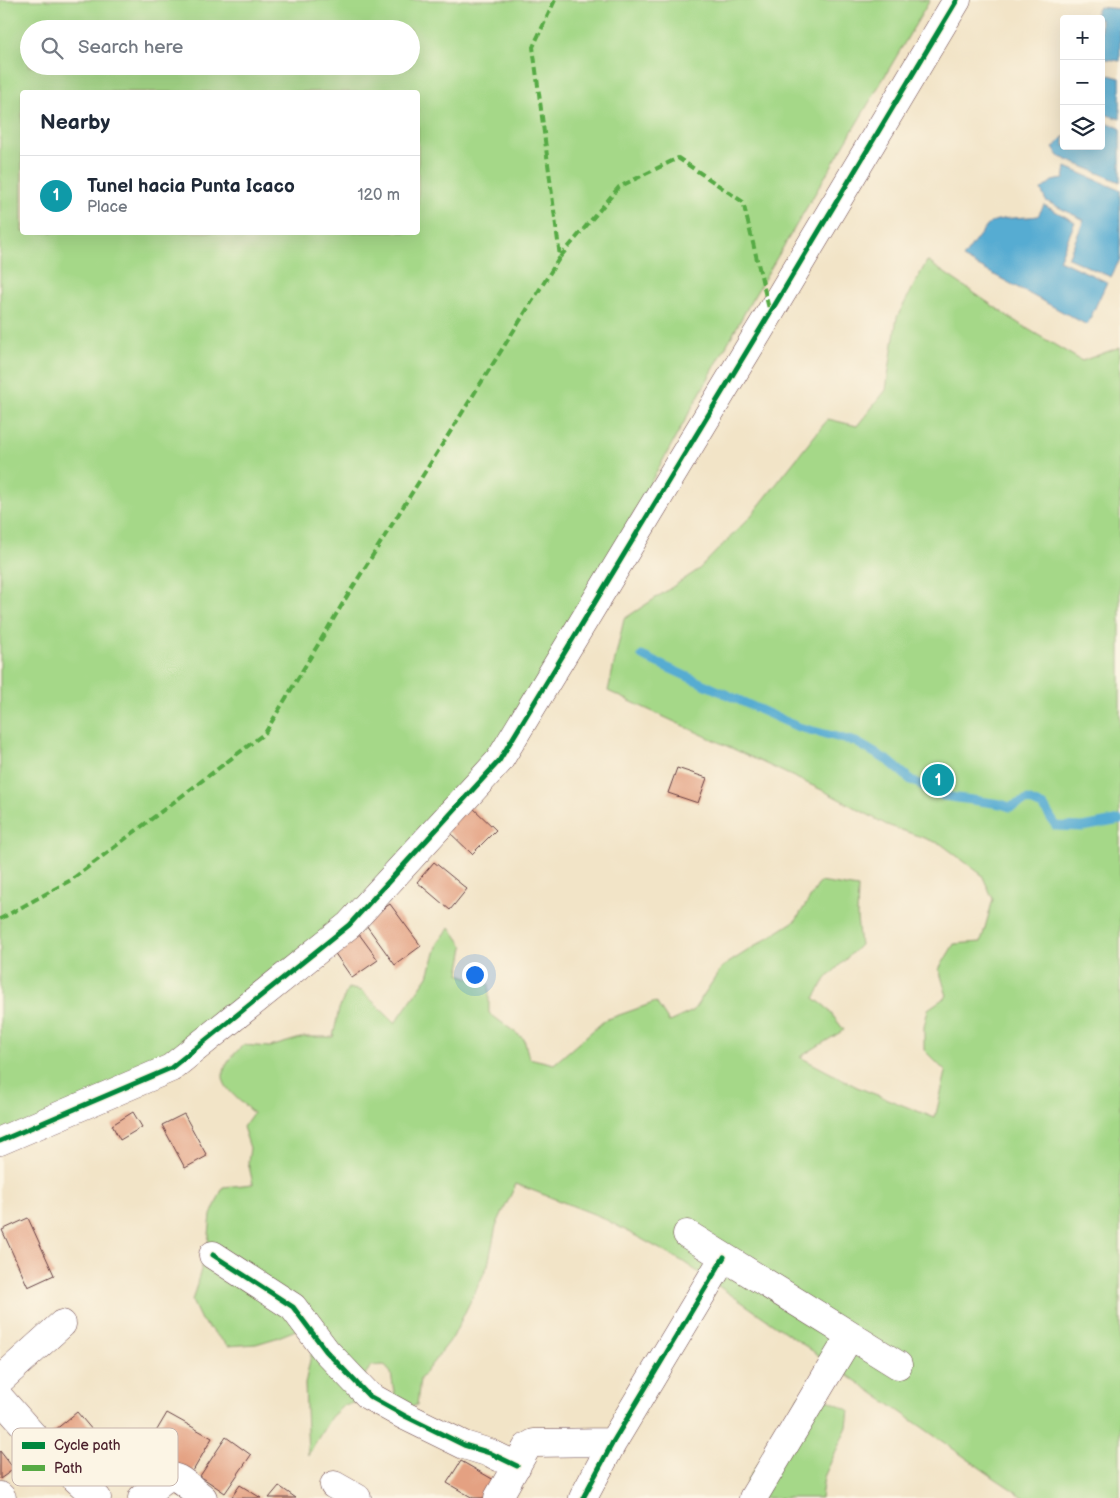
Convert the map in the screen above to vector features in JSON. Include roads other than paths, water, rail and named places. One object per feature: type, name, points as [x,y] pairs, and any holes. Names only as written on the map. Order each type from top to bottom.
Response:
[{"type":"street","points":[[0,1141],[171,1068],[349,925],[499,761],[958,0]]},
{"type":"street","points":[[687,1234],[898,1366]]},
{"type":"street","points":[[213,1255],[293,1307],[326,1352],[369,1396],[456,1441],[490,1453],[517,1466]]},
{"type":"street","points":[[582,1498],[613,1442],[724,1257]]},
{"type":"street","points":[[0,1380],[62,1324]]},
{"type":"street","points":[[753,1498],[850,1336]]},
{"type":"street","points":[[0,1398],[26,1428]]},
{"type":"street","points":[[498,1498],[527,1447],[534,1443],[613,1442]]},
{"type":"street","points":[[178,1479],[203,1498]]},
{"type":"street","points":[[84,1486],[97,1498]]},
{"type":"street","points":[[142,1498],[156,1486]]},
{"type":"water","points":[[1099,7],[1120,9],[1120,61],[1105,59],[1105,15],[1094,15]]},
{"type":"water","points":[[1105,74],[1120,78],[1120,119],[1105,114]]},
{"type":"water","points":[[1105,122],[1120,128],[1120,182],[1060,157],[1053,148],[1060,140],[1060,150],[1105,150]]},
{"type":"water","points":[[1066,167],[1120,190],[1120,259],[1111,277],[1068,258],[1084,220],[1046,201],[1041,190],[1052,181],[1064,179]]},
{"type":"water","points":[[1044,205],[1075,222],[1059,260],[1107,282],[1087,325],[963,258],[981,233],[992,222],[1001,219],[1038,216]]},
{"type":"waterway","points":[[642,656],[798,727],[856,742],[890,762],[911,780],[943,796],[1001,804],[1010,807],[1028,800],[1044,807],[1056,826],[1083,827],[1120,820]]},
{"type":"place","name":"Tunel hacia Punta Icaco","points":[[938,780]]}]
